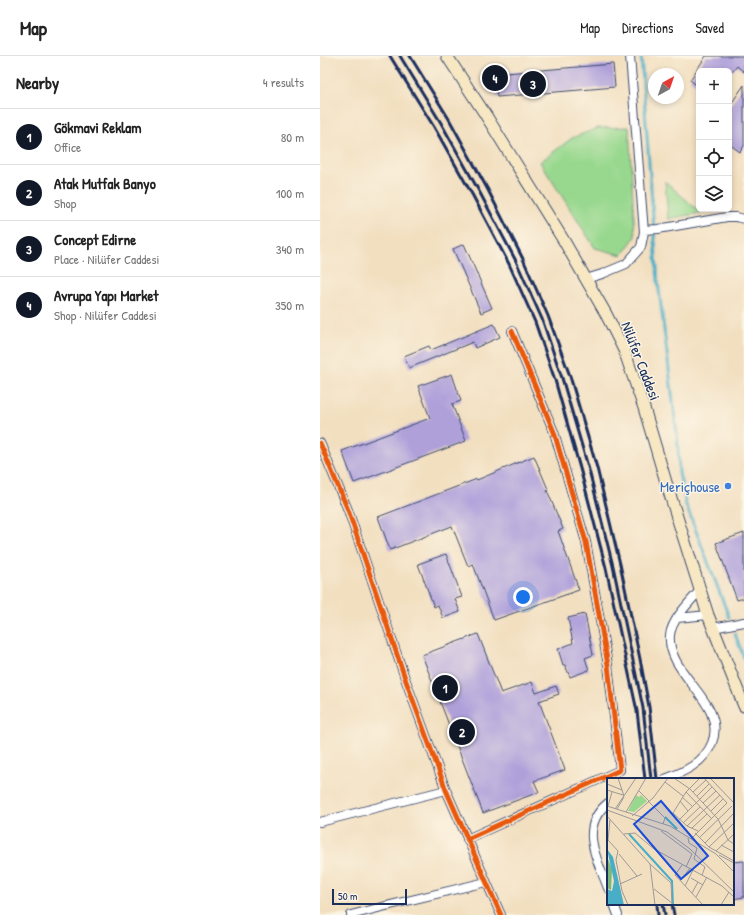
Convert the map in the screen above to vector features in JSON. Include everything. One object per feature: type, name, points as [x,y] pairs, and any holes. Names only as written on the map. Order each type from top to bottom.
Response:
[{"type":"main road","name":"Nilüfer Caddesi","points":[[447,56],[493,127],[586,279],[624,350],[644,408],[708,615],[744,706]]},
{"type":"street","points":[[586,279],[626,264],[641,248],[644,230],[630,56]]},
{"type":"street","points":[[644,230],[727,217],[744,219]]},
{"type":"street","points":[[467,839],[620,770],[608,665],[586,542],[554,432],[512,331]]},
{"type":"street","points":[[320,443],[348,510],[406,681],[446,790],[501,915]]},
{"type":"street","points":[[668,778],[693,766],[710,748],[714,738],[714,726],[711,713],[704,700],[680,668],[670,646],[672,626],[700,590]]},
{"type":"street","points":[[677,618],[708,615]]},
{"type":"street","points":[[713,628],[744,622]]},
{"type":"street","points":[[320,822],[446,790]]},
{"type":"street","points":[[607,804],[597,814],[592,830],[592,846],[607,885]]},
{"type":"street","points":[[352,915],[486,882]]},
{"type":"street","points":[[614,905],[618,915]]},
{"type":"green space","points":[[629,127],[635,237],[622,255],[595,248],[540,162],[572,138],[598,128]]},
{"type":"green space","points":[[665,181],[696,209],[696,212],[701,213],[668,219]]},
{"type":"building","points":[[706,56],[744,56],[744,72],[737,66],[733,71],[732,68],[698,68]]},
{"type":"building","points":[[613,64],[615,87],[497,97],[494,74]]},
{"type":"building","points":[[696,71],[696,85],[690,80]]},
{"type":"building","points":[[744,85],[744,146],[740,152],[732,146],[732,103]]},
{"type":"building","points":[[464,244],[492,308],[481,313],[453,249]]},
{"type":"building","points":[[494,324],[500,337],[475,348],[473,342],[409,368],[404,356],[429,346],[431,350]]},
{"type":"building","points":[[452,374],[461,401],[452,404],[466,441],[354,483],[342,451],[430,418],[418,386]]},
{"type":"building","points":[[534,456],[563,529],[558,531],[579,590],[494,620],[473,564],[468,566],[452,526],[390,550],[378,517],[477,480]]},
{"type":"building","points":[[744,533],[744,598],[737,600],[716,543]]},
{"type":"building","points":[[446,554],[462,597],[455,599],[460,612],[443,618],[438,605],[434,607],[418,564]]},
{"type":"building","points":[[585,614],[593,655],[585,658],[589,670],[570,677],[565,665],[563,665],[558,649],[573,643],[568,618]]},
{"type":"building","points":[[478,634],[501,693],[532,682],[536,693],[556,686],[559,694],[539,701],[565,770],[534,781],[539,792],[483,813],[422,655]]},
{"type":"building","points":[[744,861],[744,897],[734,899],[734,862]]},
{"type":"waterway","points":[[641,56],[658,282],[676,425],[679,473],[686,505],[729,617]]},
{"type":"waterway","points":[[735,634],[744,658]]},
{"type":"railway","points":[[390,56],[434,127],[473,196],[509,264],[535,322],[555,380],[606,568],[637,711],[645,778]]},
{"type":"railway","points":[[400,56],[441,123],[480,193],[516,261],[542,319],[562,378],[589,470],[613,566],[643,708],[651,778]]},
{"type":"railway","points":[[410,56],[449,119],[488,190],[523,259],[548,316],[570,376],[597,468],[620,564],[649,707],[657,778]]},
{"type":"railway","points":[[657,905],[658,915]]},
{"type":"railway","points":[[663,905],[665,915]]},
{"type":"railway","points":[[672,905],[674,915]]},
{"type":"cycle path","points":[[467,839],[620,770],[608,665],[586,542],[554,432],[512,331]]},
{"type":"cycle path","points":[[320,443],[348,510],[406,681],[446,790],[501,915]]},
{"type":"place","name":"Avrupa Yapı Market","points":[[495,78]]},
{"type":"place","name":"Concept Edirne","points":[[533,84]]},
{"type":"place","name":"Meriçhouse","points":[[728,486]]},
{"type":"place","name":"Gökmavi Reklam","points":[[445,688]]},
{"type":"place","name":"Atak Mutfak Banyo","points":[[462,732]]}]
